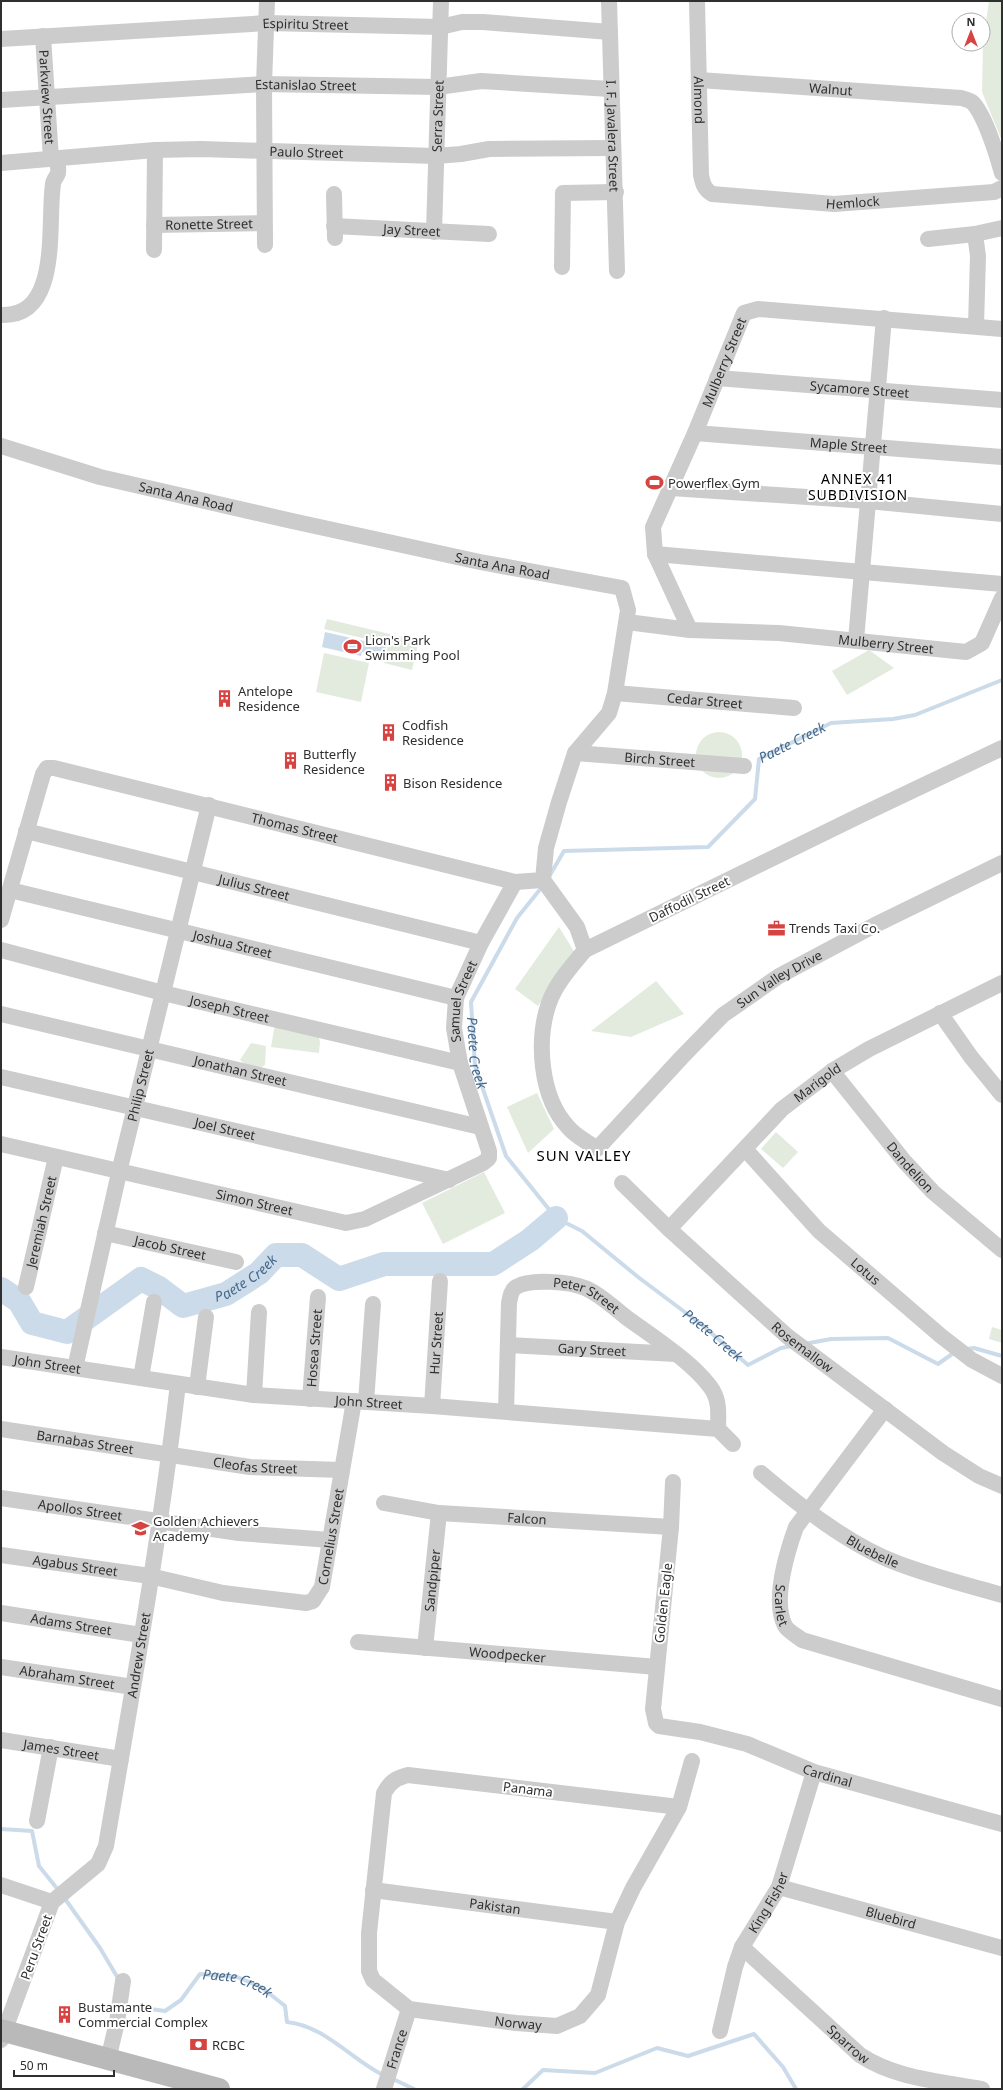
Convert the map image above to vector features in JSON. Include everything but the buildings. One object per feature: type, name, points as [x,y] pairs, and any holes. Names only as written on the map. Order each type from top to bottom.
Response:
[{"type":"main road","points":[[2,2034],[219,2089]]},
{"type":"street","points":[[265,245],[264,84],[267,1]]},
{"type":"street","name":"Serra Street","points":[[434,232],[441,1]]},
{"type":"street","name":"I. F. Javalera Street","points":[[608,1],[612,148],[616,192],[617,271]]},
{"type":"street","name":"Almond","points":[[697,1],[701,175],[703,186],[712,194]]},
{"type":"street","name":"Espiritu Street","points":[[1,39],[267,23],[440,27],[462,22],[483,22],[610,32]]},
{"type":"street","name":"Parkview Street","points":[[1,315],[26,311],[37,298],[46,276],[52,217],[53,183],[58,172],[50,159],[43,36]]},
{"type":"street","name":"Walnut","points":[[699,80],[961,98],[972,101],[994,144],[1002,173]]},
{"type":"street","name":"Estanislao Street","points":[[1,100],[264,84],[438,87],[481,81],[610,89]]},
{"type":"street","name":"Paulo Street","points":[[1,163],[155,150],[264,151],[436,156],[461,154],[489,149],[612,148]]},
{"type":"street","points":[[154,250],[155,150]]},
{"type":"street","name":"Hemlock","points":[[712,194],[834,204],[998,190]]},
{"type":"street","points":[[562,267],[563,192],[616,192]]},
{"type":"street","name":"Jay Street","points":[[334,194],[334,232],[434,232],[489,234]]},
{"type":"street","name":"Ronette Street","points":[[154,225],[264,223]]},
{"type":"street","points":[[928,239],[975,234],[1002,228]]},
{"type":"street","points":[[975,234],[978,256],[976,326]]},
{"type":"street","name":"Mulberry Street","points":[[690,630],[655,554],[653,527],[672,488],[742,316],[749,310],[758,309],[884,318],[1002,329]]},
{"type":"street","points":[[856,640],[884,318]]},
{"type":"street","name":"Sycamore Street","points":[[717,378],[1002,400]]},
{"type":"street","name":"Maple Street","points":[[695,433],[1002,457]]},
{"type":"street","name":"Santa Ana Road","points":[[2,448],[100,477],[292,521],[480,562],[622,588],[628,610],[615,693],[608,713],[575,753],[546,848],[543,880]]},
{"type":"street","points":[[672,488],[868,502],[1002,514]]},
{"type":"street","points":[[655,554],[1002,584]]},
{"type":"street","name":"Mulberry Street","points":[[627,622],[690,630],[779,633],[966,652],[982,643],[1002,598]]},
{"type":"street","name":"Cedar Street","points":[[615,693],[794,708]]},
{"type":"street","name":"Daffodil Street","points":[[597,1149],[568,1127],[551,1100],[542,1061],[543,1030],[549,1003],[566,973],[585,950],[1002,748]]},
{"type":"street","name":"Birch Street","points":[[575,753],[744,766]]},
{"type":"street","name":"Thomas Street","points":[[26,831],[43,774],[47,768],[54,768],[209,805],[515,882],[543,880]]},
{"type":"street","name":"Philip Street","points":[[75,1368],[119,1171],[209,805]]},
{"type":"street","points":[[1,920],[26,831]]},
{"type":"street","name":"Julius Street","points":[[26,831],[481,943]]},
{"type":"street","name":"Sun Valley Drive","points":[[597,1149],[723,1015],[779,976],[875,925],[1002,863]]},
{"type":"street","points":[[543,880],[563,905],[577,927],[585,950]]},
{"type":"street","name":"Samuel Street","points":[[489,1151],[460,1063],[454,1028],[456,998],[481,943],[515,882]]},
{"type":"street","name":"Joshua Street","points":[[10,890],[456,998]]},
{"type":"street","name":"Joseph Street","points":[[1,950],[163,993],[460,1063]]},
{"type":"street","name":"Marigold","points":[[669,1229],[782,1108],[832,1071],[869,1049],[1002,983]]},
{"type":"street","points":[[940,1013],[971,1057],[1002,1095]]},
{"type":"street","name":"Jonathan Street","points":[[1,1014],[480,1127]]},
{"type":"street","name":"Dandelion","points":[[832,1071],[904,1161],[933,1192],[1002,1250]]},
{"type":"street","name":"Joel Street","points":[[1,1077],[449,1180]]},
{"type":"street","name":"Simon Street","points":[[1,1144],[346,1223],[365,1220],[487,1161],[489,1158],[489,1151]]},
{"type":"street","name":"Lotus","points":[[745,1149],[819,1231],[941,1336],[972,1360],[1002,1376]]},
{"type":"street","name":"Jeremiah Street","points":[[26,1287],[56,1157]]},
{"type":"street","name":"Rosemallow","points":[[622,1183],[669,1229],[787,1336],[943,1453],[979,1476],[1002,1486]]},
{"type":"street","name":"Jacob Street","points":[[105,1233],[236,1262]]},
{"type":"street","name":"Hur Street","points":[[432,1406],[440,1281]]},
{"type":"street","name":"Peter Street","points":[[506,1412],[509,1303],[515,1287],[523,1284],[542,1282],[574,1285],[593,1292],[676,1354],[705,1380],[713,1391],[718,1404],[718,1429]]},
{"type":"street","name":"Hosea Street","points":[[310,1399],[318,1297]]},
{"type":"street","points":[[141,1378],[154,1302]]},
{"type":"street","name":"Cornelius Street","points":[[150,1576],[223,1593],[306,1603],[313,1601],[322,1587],[342,1470],[360,1401],[373,1304]]},
{"type":"street","points":[[254,1396],[259,1312]]},
{"type":"street","points":[[197,1387],[206,1317]]},
{"type":"street","name":"Gary Street","points":[[508,1345],[676,1354]]},
{"type":"street","name":"John Street","points":[[1,1357],[254,1396],[432,1406],[718,1429]]},
{"type":"street","name":"Andrew Street","points":[[57,1898],[98,1864],[106,1846],[133,1687],[169,1454],[178,1384]]},
{"type":"street","name":"Scarlet","points":[[885,1409],[796,1527],[788,1550],[783,1578],[780,1610],[786,1627],[802,1640],[1002,1699]]},
{"type":"street","name":"Barnabas Street","points":[[1,1429],[169,1454]]},
{"type":"street","points":[[718,1429],[733,1444]]},
{"type":"street","name":"Cleofas Street","points":[[169,1454],[250,1467],[342,1470]]},
{"type":"street","name":"Bluebelle","points":[[761,1473],[807,1511],[866,1548],[897,1563],[1002,1595]]},
{"type":"street","name":"Golden Eagle","points":[[656,1723],[653,1709],[671,1527],[673,1482]]},
{"type":"street","name":"Apollos Street","points":[[1,1498],[159,1520],[239,1533],[330,1540]]},
{"type":"street","name":"Falcon","points":[[384,1503],[439,1513],[671,1527]]},
{"type":"street","name":"Sandpiper","points":[[425,1648],[439,1513]]},
{"type":"street","name":"Agabus Street","points":[[1,1555],[150,1576]]},
{"type":"street","name":"Adams Street","points":[[1,1613],[141,1635]]},
{"type":"street","name":"Woodpecker","points":[[358,1642],[657,1667]]},
{"type":"street","name":"Abraham Street","points":[[1,1667],[133,1687]]},
{"type":"street","name":"Cardinal","points":[[656,1723],[659,1726],[700,1732],[746,1744],[814,1772],[1002,1824]]},
{"type":"street","name":"James Street","points":[[1,1740],[51,1747],[121,1760]]},
{"type":"street","points":[[37,1821],[51,1747]]},
{"type":"street","name":"Norway","points":[[408,2009],[516,2023],[557,2026],[570,2022],[580,2016],[598,1995],[616,1922],[633,1888],[680,1807],[692,1762]]},
{"type":"street","name":"King Fisher","points":[[720,2031],[735,1967],[742,1948],[779,1887],[814,1772]]},
{"type":"street","name":"Panama","points":[[374,1890],[384,1793],[388,1785],[397,1778],[408,1775],[680,1807]]},
{"type":"street","name":"Peru Street","points":[[1,1885],[57,1898],[2,2034]]},
{"type":"street","name":"Bluebird","points":[[779,1887],[1002,1948]]},
{"type":"street","points":[[374,1890],[369,1933],[369,1971],[373,1980],[408,2009]]},
{"type":"street","name":"Pakistan","points":[[374,1890],[616,1922]]},
{"type":"street","name":"Sparrow","points":[[742,1948],[860,2055],[876,2065],[898,2073],[982,2089]]},
{"type":"street","points":[[108,2060],[117,2022],[123,1981]]},
{"type":"street","name":"France","points":[[384,2089],[408,2009]]},
{"type":"shaded area","points":[[989,1],[1002,1],[1002,141],[982,92],[983,52],[991,52],[991,12],[987,12]]},
{"type":"shaded area","points":[[327,619],[419,641],[412,670],[384,663],[388,644],[324,629]]},
{"type":"shaded area","points":[[869,650],[894,668],[847,695],[832,671]]},
{"type":"shaded area","points":[[324,653],[369,663],[361,702],[316,692]]},
{"type":"shaded area","points":[[715,732],[723,732],[732,736],[738,742],[742,755],[738,768],[732,774],[723,778],[715,778],[706,774],[700,768],[696,759],[696,751],[700,742],[706,736]]},
{"type":"shaded area","points":[[559,927],[575,953],[538,1006],[515,989]]},
{"type":"shaded area","points":[[656,981],[684,1014],[631,1037],[591,1031]]},
{"type":"shaded area","points":[[275,1024],[318,1034],[320,1042],[319,1053],[271,1047]]},
{"type":"shaded area","points":[[251,1043],[266,1046],[265,1065],[259,1069],[246,1065],[240,1060]]},
{"type":"shaded area","points":[[537,1093],[554,1129],[528,1153],[507,1107]]},
{"type":"shaded area","points":[[776,1132],[798,1152],[783,1168],[761,1149]]},
{"type":"shaded area","points":[[484,1172],[505,1213],[443,1244],[422,1203]]},
{"type":"shaded area","points":[[992,1327],[1002,1330],[1002,1343],[989,1339]]},
{"type":"water","points":[[325,632],[386,646],[384,657],[362,652],[361,656],[322,647]]},
{"type":"waterway","name":"Paete Creek","points":[[550,875],[564,851],[708,847],[755,799],[759,759],[831,723],[893,719],[915,715],[1002,680]]},
{"type":"waterway","name":"Paete Creek","points":[[542,887],[517,918],[471,1002],[475,1066],[506,1156],[556,1218],[582,1231],[638,1277],[702,1325],[748,1365],[781,1348],[792,1346]]},
{"type":"waterway","name":"Paete Creek","points":[[1,1289],[19,1301],[32,1323],[67,1332],[141,1279],[159,1288],[183,1306],[226,1294],[259,1273],[276,1255],[302,1255],[339,1279],[384,1264],[493,1264],[530,1240],[556,1218]]},
{"type":"waterway","name":"Paete Creek","points":[[804,1344],[831,1339],[888,1338],[938,1364],[955,1352]]},
{"type":"waterway","name":"Paete Creek","points":[[966,1349],[974,1348],[1002,1356]]},
{"type":"waterway","name":"Paete Creek","points":[[1,1829],[32,1831],[39,1866],[59,1891]]},
{"type":"waterway","name":"Paete Creek","points":[[63,1896],[100,1948],[119,1980]]},
{"type":"waterway","name":"Paete Creek","points":[[122,2005],[165,2011],[181,2000],[200,1974],[237,1977],[261,1987],[285,2006],[287,2022],[313,2029],[381,2074]]},
{"type":"waterway","name":"Paete Creek","points":[[523,2089],[543,2070],[595,2073],[657,2048],[688,2056],[754,2034],[783,2067],[796,2089]]},
{"type":"waterway","name":"Paete Creek","points":[[393,2079],[414,2089]]},
{"type":"place","name":"Powerflex Gym","points":[[655,483]]},
{"type":"place","name":"Lion's Park Swimming Pool","points":[[352,647]]},
{"type":"place","name":"Antelope Residence","points":[[225,698]]},
{"type":"place","name":"Codfish Residence","points":[[389,732]]},
{"type":"place","name":"Butterfly Residence","points":[[290,761]]},
{"type":"place","name":"Bison Residence","points":[[390,783]]},
{"type":"place","name":"Trends Taxi Co.","points":[[776,928]]},
{"type":"place","name":"Golden Achievers Academy","points":[[140,1528]]},
{"type":"place","name":"Bustamante Commercial Complex","points":[[65,2014]]},
{"type":"place","name":"RCBC","points":[[199,2045]]},
{"type":"district","name":"ANNEX 41 SUBDIVISION","points":[[858,488]]},
{"type":"district","name":"SUN VALLEY","points":[[584,1156]]}]
